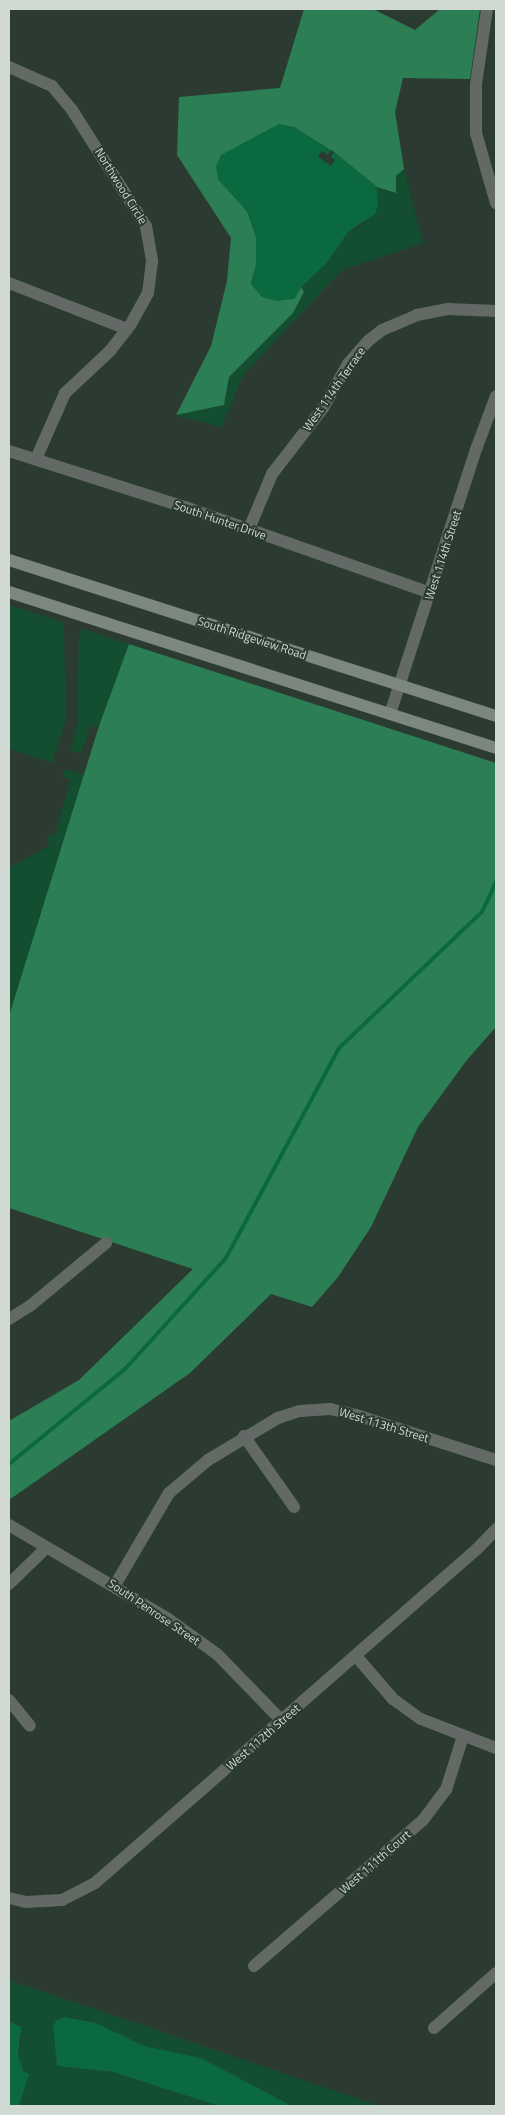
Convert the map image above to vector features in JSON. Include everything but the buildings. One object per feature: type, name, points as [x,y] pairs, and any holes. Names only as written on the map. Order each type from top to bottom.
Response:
[{"type":"main road","name":"South Ridgeview Road","points":[[9,560],[496,716]]},
{"type":"main road","points":[[9,592],[496,748]]},
{"type":"street","points":[[487,9],[475,114],[476,133],[491,168],[496,203]]},
{"type":"street","name":"Northwood Circle","points":[[9,67],[52,86],[72,110],[146,226],[152,261],[148,293],[127,329],[111,350],[65,393],[36,459]]},
{"type":"street","points":[[9,283],[127,329]]},
{"type":"street","name":"West 114th Terrace","points":[[249,529],[272,474],[323,408],[348,364],[368,341],[382,330],[417,315],[448,309],[496,310]]},
{"type":"street","name":"West 114th Street","points":[[390,714],[477,447],[496,396]]},
{"type":"street","name":"South Hunter Drive","points":[[9,451],[249,529],[430,593]]},
{"type":"street","points":[[9,1318],[30,1306],[106,1244]]},
{"type":"street","name":"West 113th Street","points":[[115,1585],[169,1493],[194,1470],[244,1436],[278,1418],[300,1411],[330,1409],[356,1414],[496,1460]]},
{"type":"street","points":[[244,1436],[294,1507]]},
{"type":"street","name":"South Penrose Street","points":[[9,1525],[46,1548],[115,1585],[217,1654],[282,1721]]},
{"type":"street","name":"West 112th Street","points":[[9,1898],[26,1902],[62,1900],[95,1883],[478,1549],[496,1528]]},
{"type":"street","points":[[9,1584],[46,1548]]},
{"type":"street","points":[[356,1656],[393,1699],[421,1719],[496,1748]]},
{"type":"street","points":[[9,1700],[30,1726]]},
{"type":"street","name":"West 111th Court","points":[[254,1966],[423,1820],[446,1790],[463,1736]]},
{"type":"street","points":[[434,2028],[496,1973]]},
{"type":"shaded area","points":[[304,9],[373,9],[415,30],[440,9],[480,9],[470,79],[403,78],[395,112],[404,169],[396,176],[396,193],[377,187],[335,153],[294,127],[221,155],[218,179],[247,211],[256,237],[256,265],[251,284],[294,299],[301,287],[304,292],[293,313],[229,377],[224,405],[176,415],[211,346],[227,281],[231,238],[177,155],[179,97],[280,88]]},
{"type":"shaded area","points":[[279,124],[294,127],[335,153],[377,187],[378,205],[375,214],[348,232],[326,264],[301,287],[294,299],[277,301],[262,297],[251,284],[256,265],[256,237],[247,211],[218,179],[216,166],[221,155]]},
{"type":"shaded area","points":[[404,169],[423,243],[342,270],[244,374],[221,427],[176,415],[224,405],[229,377],[293,313],[304,292],[301,287],[326,264],[348,232],[361,226],[378,205],[377,187],[396,193],[396,176]]},
{"type":"shaded area","points":[[9,605],[64,623],[66,720],[52,763],[9,749]]},
{"type":"shaded area","points":[[83,629],[129,644],[99,726],[90,727],[81,753],[70,750],[77,726],[79,635]]},
{"type":"shaded area","points":[[129,644],[496,763],[496,1027],[466,1061],[418,1127],[371,1227],[338,1277],[312,1307],[271,1294],[190,1373],[9,1500],[9,1421],[79,1380],[193,1269],[9,1208],[9,1016],[99,726]]},
{"type":"shaded area","points":[[65,769],[86,775],[9,1016],[9,867],[50,846],[46,835],[54,836],[71,780],[62,777]]},
{"type":"shaded area","points":[[9,1980],[380,2106],[292,2106],[201,2058],[144,2046],[90,2021],[65,2017],[53,2027],[57,2066],[113,2072],[219,2106],[19,2106],[29,2075],[24,2072],[18,2056],[21,2040],[18,2024],[9,2021]]},
{"type":"shaded area","points":[[65,2017],[96,2023],[144,2046],[201,2058],[292,2106],[219,2106],[113,2072],[57,2066],[53,2027],[56,2021]]},
{"type":"shaded area","points":[[9,2021],[21,2027],[18,2056],[24,2072],[29,2074],[19,2106],[9,2106]]},
{"type":"pier","points":[[331,150],[334,152],[331,157],[335,160],[331,166],[318,157],[322,151],[328,155]]},
{"type":"waterway","points":[[9,1464],[125,1369],[226,1258],[339,1048],[482,912],[496,882]]}]
